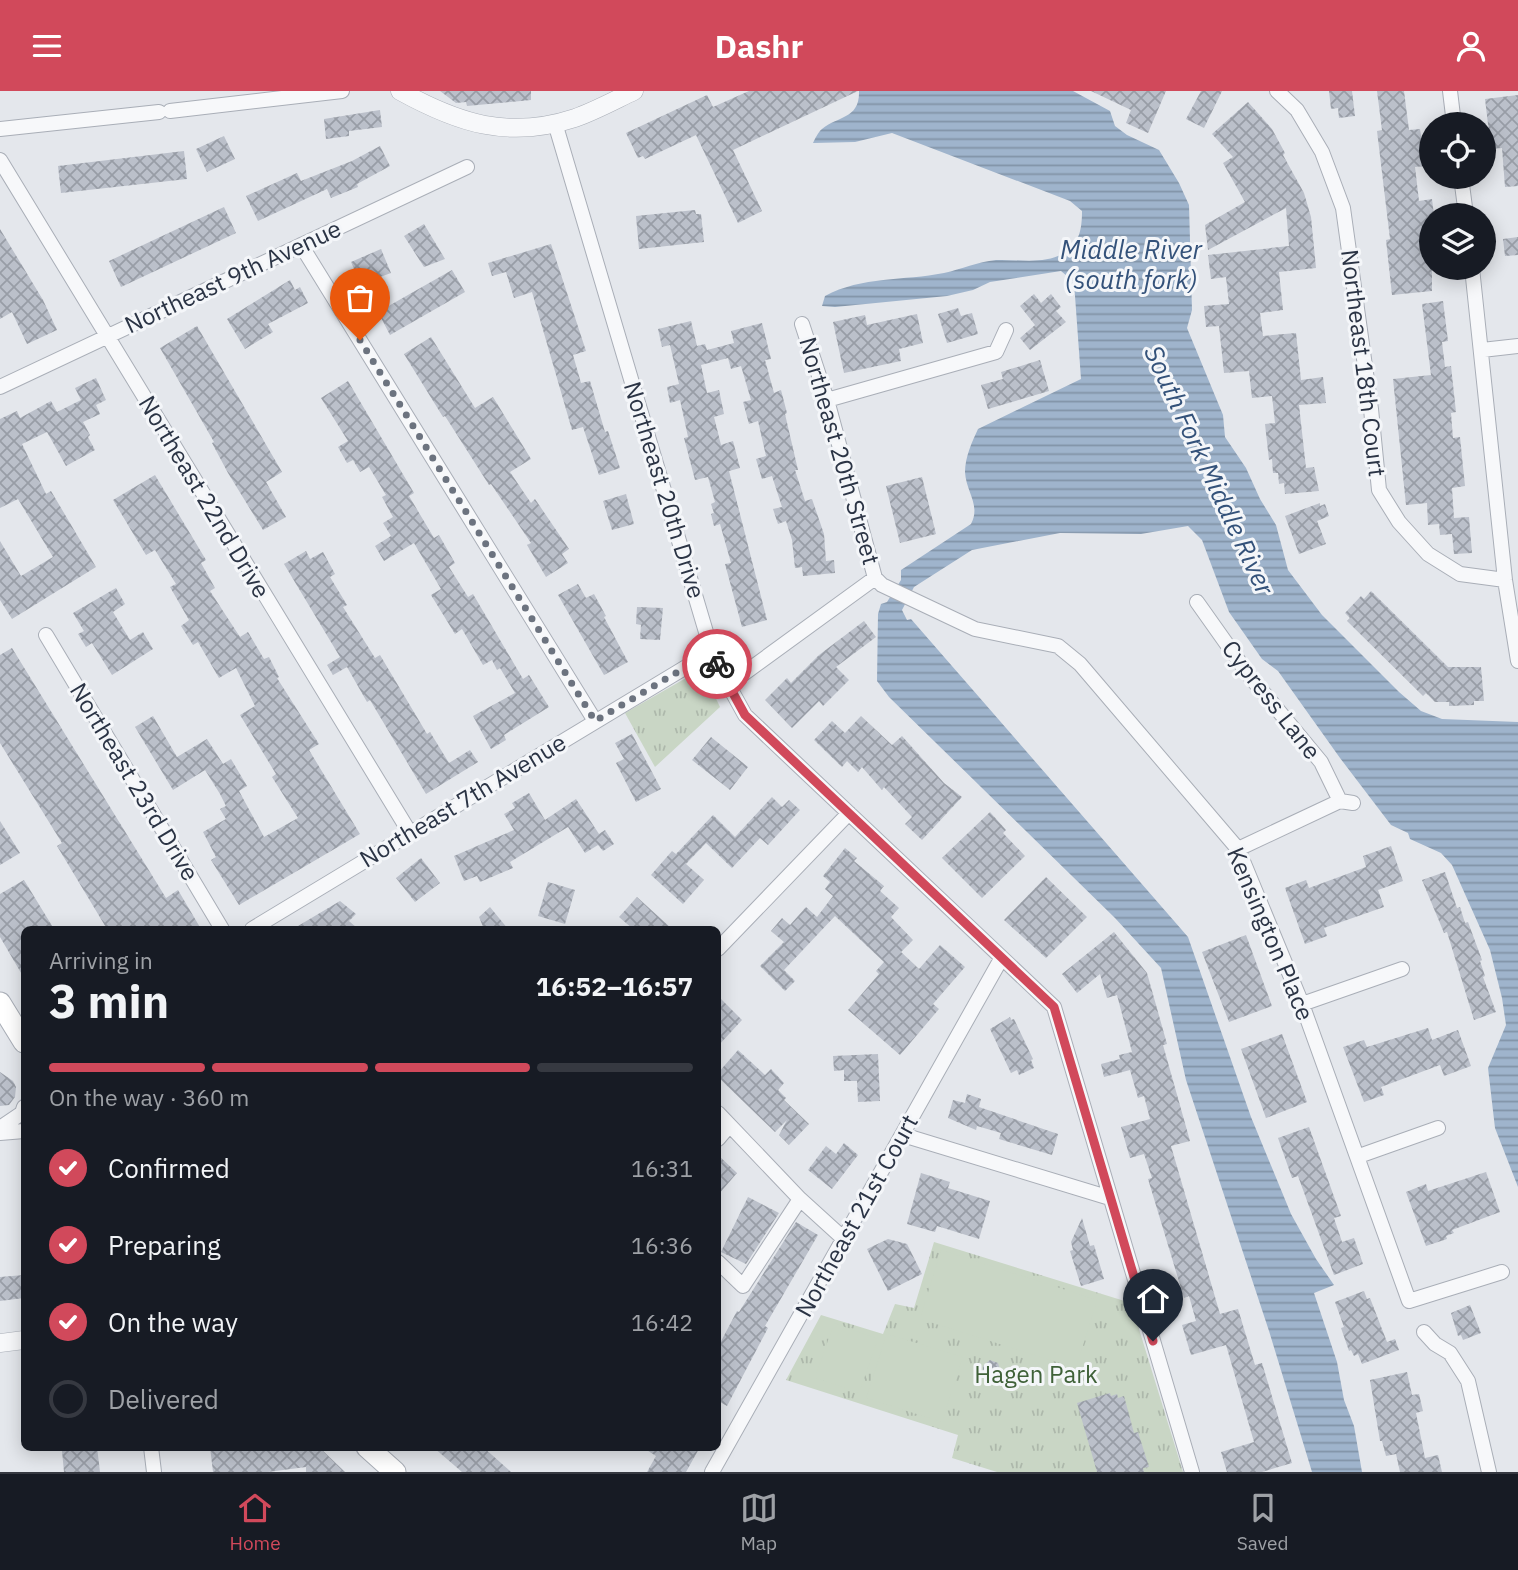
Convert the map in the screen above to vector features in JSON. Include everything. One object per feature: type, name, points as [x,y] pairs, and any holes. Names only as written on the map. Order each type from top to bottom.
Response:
[{"type":"main road","points":[[0,1003],[21,1037]]},
{"type":"main road","points":[[371,1451],[395,1472]]},
{"type":"street","points":[[0,129],[342,91]]},
{"type":"street","points":[[400,91],[434,110],[477,125],[514,129],[576,117],[634,91]]},
{"type":"street","name":"Northeast 18th Court","points":[[1277,91],[1297,110],[1322,152],[1343,208],[1371,409],[1379,490],[1399,522],[1428,554],[1460,574],[1505,580]]},
{"type":"street","points":[[1450,91],[1453,112]]},
{"type":"street","name":"Northeast 20th Drive","points":[[555,123],[714,659],[745,715],[849,813]]},
{"type":"street","name":"Northeast 22nd Drive","points":[[0,160],[410,833]]},
{"type":"street","name":"Northeast 9th Avenue","points":[[0,387],[467,167]]},
{"type":"street","points":[[301,245],[595,721]]},
{"type":"street","points":[[1473,280],[1505,580],[1518,661]]},
{"type":"street","name":"Northeast 20th Street","points":[[802,324],[827,400],[875,578]]},
{"type":"street","points":[[827,400],[996,352],[1006,330]]},
{"type":"street","points":[[1482,350],[1518,346]]},
{"type":"street","points":[[728,685],[875,578]]},
{"type":"street","name":"Kensington Place","points":[[875,578],[882,585],[943,616],[975,629],[1058,646],[1080,664],[1238,849],[1302,1004],[1359,1156],[1409,1301],[1502,1272]]},
{"type":"street","name":"Cypress Lane","points":[[1197,602],[1248,674],[1321,762],[1346,802],[1238,849]]},
{"type":"street","name":"Northeast 23rd Drive","points":[[46,635],[220,926]]},
{"type":"street","name":"Northeast 7th Avenue","points":[[257,926],[691,664],[714,659]]},
{"type":"street","points":[[721,946],[849,813],[1054,1007],[1192,1472]]},
{"type":"street","name":"Northeast 21st Court","points":[[712,1472],[1001,959]]},
{"type":"street","points":[[1302,1004],[1402,969]]},
{"type":"street","points":[[0,1131],[21,1114]]},
{"type":"street","points":[[721,1117],[800,1199],[844,1239]]},
{"type":"street","points":[[721,1135],[729,1126]]},
{"type":"street","points":[[1359,1156],[1438,1128]]},
{"type":"street","points":[[0,1131],[21,1132]]},
{"type":"street","points":[[903,1135],[1110,1198]]},
{"type":"street","points":[[721,1265],[743,1286],[800,1199]]},
{"type":"street","points":[[1424,1332],[1435,1344],[1450,1353],[1468,1381],[1489,1472]]},
{"type":"street","points":[[0,1343],[21,1340]]},
{"type":"street","points":[[151,1451],[154,1472]]},
{"type":"green space","points":[[693,674],[710,686],[720,707],[655,767],[625,713]]},
{"type":"green space","name":"Hagen Park","points":[[934,1242],[1131,1303],[1183,1472],[997,1472],[952,1458],[958,1435],[786,1380],[821,1315],[883,1334],[895,1304],[914,1308]]},
{"type":"green space","points":[[941,1250],[1097,1300],[1076,1368],[920,1319]]},
{"type":"green space","points":[[834,1323],[878,1339],[859,1393],[815,1378]]},
{"type":"green space","points":[[887,1334],[963,1357],[942,1422],[866,1398]]},
{"type":"water","points":[[859,91],[1073,91],[1110,111],[1115,126],[1127,135],[1159,150],[1189,205],[1192,310],[1187,328],[1223,415],[1225,437],[1246,468],[1276,525],[1288,570],[1322,615],[1421,711],[1442,719],[1518,722],[1518,1187],[1495,1128],[1488,1068],[1506,1025],[1502,998],[1490,950],[1452,865],[1441,853],[1410,839],[1408,833],[1391,825],[1278,671],[1262,659],[1229,612],[1202,540],[1188,526],[1141,534],[1060,533],[972,550],[914,587],[902,610],[907,620],[911,619],[1188,937],[1251,1117],[1291,1214],[1334,1285],[1314,1293],[1337,1362],[1344,1400],[1354,1426],[1362,1472],[1312,1472],[1269,1331],[1186,1080],[1161,968],[1115,918],[889,697],[877,681],[878,614],[881,604],[887,602],[901,580],[901,570],[971,524],[974,517],[965,466],[978,429],[1081,379],[1074,282],[1061,271],[990,282],[973,290],[947,296],[835,307],[822,306],[825,296],[854,285],[944,273],[989,261],[1056,257],[1077,240],[1082,211],[1070,201],[892,133],[855,142],[813,143],[822,129],[852,112],[856,107]]},
{"type":"building","points":[[440,91],[531,91],[531,100],[467,106],[466,102],[456,103]]},
{"type":"building","points":[[749,91],[858,91],[733,150],[762,211],[738,223],[696,135],[645,159],[643,156],[638,158],[626,133],[707,95],[713,107]]},
{"type":"building","points":[[1091,91],[1166,91],[1148,133],[1126,123],[1131,110]]},
{"type":"building","points":[[1201,91],[1222,91],[1204,128],[1186,119]]},
{"type":"building","points":[[1329,91],[1352,91],[1355,116],[1339,118],[1338,108],[1331,109]]},
{"type":"building","points":[[1377,91],[1404,91],[1409,130],[1419,129],[1419,167],[1415,167],[1419,201],[1432,199],[1432,203],[1419,203],[1419,280],[1432,280],[1432,291],[1392,295],[1386,240],[1390,239],[1377,131],[1382,130]]},
{"type":"building","points":[[1518,95],[1518,186],[1505,187],[1502,148],[1496,149],[1496,112],[1487,112],[1485,99]]},
{"type":"building","points":[[1248,102],[1272,129],[1304,193],[1311,217],[1316,268],[1279,272],[1283,310],[1260,313],[1263,336],[1296,333],[1301,380],[1323,377],[1326,403],[1299,405],[1306,468],[1314,467],[1319,491],[1285,494],[1284,483],[1279,484],[1278,473],[1273,473],[1272,459],[1269,460],[1265,424],[1275,423],[1272,396],[1252,398],[1249,371],[1224,373],[1219,326],[1206,327],[1204,306],[1229,304],[1226,277],[1211,279],[1208,255],[1289,246],[1286,208],[1208,250],[1205,225],[1245,202],[1223,163],[1233,157],[1212,134]]},
{"type":"building","points":[[380,110],[382,127],[349,131],[349,136],[326,139],[324,119]]},
{"type":"building","points":[[224,136],[235,159],[207,172],[196,149]]},
{"type":"building","points":[[380,146],[390,166],[357,184],[358,187],[331,198],[327,189],[258,221],[246,196],[297,173],[301,181],[352,161]]},
{"type":"building","points":[[184,151],[187,179],[61,193],[58,166]]},
{"type":"building","points":[[224,207],[236,233],[121,287],[109,261]]},
{"type":"building","points":[[695,210],[696,214],[701,214],[704,242],[639,249],[636,216]]},
{"type":"building","points":[[424,224],[445,259],[424,267],[404,236]]},
{"type":"building","points":[[0,229],[43,300],[57,330],[27,344],[12,312],[0,319]]},
{"type":"building","points":[[1518,237],[1518,255],[1505,256],[1503,239]]},
{"type":"building","points":[[551,244],[586,351],[573,355],[581,383],[590,381],[605,432],[608,431],[620,468],[599,475],[583,427],[572,430],[532,292],[514,298],[506,272],[492,276],[488,263]]},
{"type":"building","points":[[381,249],[391,273],[380,277],[383,284],[364,292],[351,262]]},
{"type":"building","points":[[452,270],[465,292],[390,335],[378,312]]},
{"type":"building","points":[[290,280],[295,290],[300,287],[308,303],[268,324],[273,332],[245,349],[227,319]]},
{"type":"building","points":[[1034,294],[1041,303],[1051,294],[1061,307],[1056,311],[1066,322],[1030,350],[1020,338],[1035,325],[1020,306]]},
{"type":"building","points":[[1443,301],[1448,341],[1442,342],[1445,367],[1451,366],[1456,412],[1451,413],[1453,438],[1460,437],[1465,486],[1452,488],[1454,518],[1469,517],[1472,553],[1454,554],[1452,534],[1440,535],[1439,524],[1428,525],[1427,503],[1406,505],[1393,379],[1431,375],[1422,304]]},
{"type":"building","points":[[958,308],[961,316],[972,313],[978,334],[947,343],[938,314]]},
{"type":"building","points":[[917,314],[923,343],[899,349],[901,361],[844,373],[833,322],[865,315],[867,325]]},
{"type":"building","points":[[691,321],[697,346],[705,344],[707,350],[734,343],[731,331],[762,323],[771,359],[765,360],[774,393],[781,390],[798,470],[795,470],[805,501],[812,499],[824,534],[826,561],[834,560],[835,573],[803,576],[802,567],[795,568],[792,540],[786,521],[778,524],[773,509],[782,507],[772,476],[762,479],[756,459],[766,456],[758,421],[749,424],[743,402],[751,400],[741,366],[731,369],[728,358],[701,365],[707,393],[719,390],[724,414],[714,417],[721,445],[733,441],[740,468],[729,471],[767,620],[742,627],[725,564],[731,563],[720,524],[714,526],[711,514],[714,513],[711,504],[715,502],[708,477],[695,480],[684,438],[688,437],[680,400],[670,403],[667,387],[679,384],[670,345],[662,347],[658,329]]},
{"type":"building","points":[[197,326],[282,472],[266,482],[286,517],[263,530],[228,473],[212,443],[214,442],[160,348]]},
{"type":"building","points":[[431,337],[475,408],[493,397],[531,459],[510,472],[531,503],[535,499],[569,549],[562,554],[568,563],[546,577],[527,545],[531,543],[491,484],[489,485],[445,416],[443,417],[404,354]]},
{"type":"building","points":[[1040,360],[1049,391],[988,409],[981,385],[1003,379],[1001,372]]},
{"type":"building","points":[[96,378],[106,400],[96,405],[100,414],[83,422],[95,450],[66,466],[47,432],[22,444],[46,494],[51,491],[96,567],[12,619],[0,600],[0,541],[21,576],[53,557],[18,499],[0,508],[0,419],[17,411],[20,418],[51,401],[57,412],[81,400],[75,388]]},
{"type":"building","points":[[348,381],[414,493],[409,496],[434,538],[439,535],[455,563],[449,567],[468,597],[473,594],[523,679],[529,675],[549,707],[504,735],[506,740],[491,749],[473,716],[515,693],[492,660],[483,665],[462,629],[455,634],[431,595],[441,589],[414,543],[384,561],[375,546],[391,536],[383,523],[393,517],[382,497],[386,495],[369,467],[360,472],[353,460],[347,463],[338,447],[348,441],[321,398]]},
{"type":"building","points":[[155,475],[206,560],[201,563],[215,588],[210,591],[240,637],[248,632],[264,659],[269,657],[279,677],[277,678],[319,744],[309,750],[360,834],[239,905],[211,860],[216,857],[203,832],[226,819],[220,809],[226,806],[220,794],[205,770],[173,790],[135,727],[153,716],[177,757],[207,739],[223,764],[231,759],[247,786],[239,791],[264,837],[298,818],[272,777],[276,774],[240,715],[255,706],[236,668],[219,678],[198,642],[193,645],[181,626],[189,620],[170,587],[176,584],[155,550],[146,555],[113,500]]},
{"type":"building","points":[[922,477],[936,534],[900,543],[886,486]]},
{"type":"building","points":[[626,494],[634,524],[612,530],[603,501]]},
{"type":"building","points":[[1320,503],[1320,506],[1325,504],[1329,516],[1317,521],[1326,544],[1299,554],[1285,516]]},
{"type":"building","points":[[306,551],[310,559],[323,552],[335,574],[330,577],[347,605],[343,607],[375,658],[380,655],[427,734],[430,732],[449,763],[470,750],[478,762],[426,794],[347,667],[333,675],[327,665],[340,657],[284,564]]},
{"type":"building","points":[[578,584],[586,598],[594,594],[628,662],[604,675],[558,595]]},
{"type":"building","points":[[116,588],[125,604],[113,612],[130,640],[143,632],[153,649],[112,675],[92,643],[86,647],[78,634],[84,631],[73,613]]},
{"type":"building","points":[[1371,591],[1448,667],[1481,667],[1484,701],[1474,701],[1474,705],[1449,706],[1449,702],[1435,702],[1426,693],[1423,696],[1347,621],[1350,618],[1345,613],[1361,596],[1364,599]]},
{"type":"building","points":[[637,607],[663,608],[660,640],[640,639],[641,625],[636,624]]},
{"type":"building","points":[[864,621],[876,637],[836,667],[849,680],[823,706],[819,701],[792,728],[765,700],[787,678],[791,683],[819,655]]},
{"type":"building","points":[[12,648],[166,898],[178,890],[199,926],[105,926],[57,846],[62,843],[0,743],[0,655]]},
{"type":"building","points":[[861,716],[892,745],[902,736],[944,783],[962,797],[922,840],[905,824],[912,817],[884,787],[882,790],[862,767],[858,772],[847,761],[842,767],[814,740],[832,721],[845,733]]},
{"type":"building","points":[[632,734],[661,789],[636,802],[616,763],[624,759],[615,743]]},
{"type":"building","points":[[711,737],[748,767],[730,790],[692,760]]},
{"type":"building","points":[[529,793],[545,820],[576,799],[599,834],[605,830],[614,844],[603,851],[598,845],[585,853],[568,827],[510,862],[513,868],[480,882],[477,876],[464,881],[454,856],[514,830],[504,814],[515,808],[512,803]]},
{"type":"building","points":[[772,797],[782,807],[789,800],[800,810],[768,845],[760,838],[732,868],[706,843],[686,864],[704,880],[683,904],[651,875],[672,851],[676,854],[713,815],[735,837]]},
{"type":"building","points":[[990,812],[1006,830],[1003,833],[1025,856],[982,898],[942,858]]},
{"type":"building","points":[[0,821],[20,853],[0,865]]},
{"type":"building","points":[[1391,846],[1403,881],[1378,890],[1384,907],[1324,928],[1327,936],[1305,944],[1285,888],[1306,880],[1309,888],[1366,867],[1363,856]]},
{"type":"building","points":[[845,848],[857,858],[854,861],[884,886],[880,891],[899,908],[891,917],[913,940],[901,952],[919,969],[940,945],[965,967],[933,1004],[939,1009],[900,1055],[848,1010],[879,974],[876,971],[884,962],[835,916],[784,970],[795,981],[785,991],[760,966],[784,942],[771,931],[782,918],[790,925],[806,907],[817,917],[833,896],[825,889],[830,882],[823,876]]},
{"type":"building","points":[[421,858],[440,883],[415,902],[396,878]]},
{"type":"building","points":[[1445,872],[1457,908],[1460,907],[1465,923],[1468,922],[1482,960],[1483,977],[1496,1012],[1474,1020],[1447,932],[1444,933],[1422,880]]},
{"type":"building","points":[[1046,877],[1087,917],[1046,958],[1004,920]]},
{"type":"building","points":[[24,880],[52,926],[21,926],[21,973],[0,937],[0,894]]},
{"type":"building","points":[[548,882],[575,890],[565,924],[538,916]]},
{"type":"building","points":[[637,897],[669,926],[630,926],[619,917]]},
{"type":"building","points":[[340,901],[356,914],[349,921],[355,926],[298,926]]},
{"type":"building","points":[[490,907],[506,926],[483,926],[479,917]]},
{"type":"building","points":[[1114,932],[1147,973],[1167,1044],[1163,1045],[1190,1141],[1171,1146],[1220,1314],[1238,1309],[1255,1365],[1262,1363],[1292,1463],[1262,1472],[1227,1472],[1221,1452],[1254,1442],[1226,1345],[1191,1355],[1182,1325],[1196,1321],[1189,1296],[1184,1298],[1148,1179],[1152,1178],[1144,1154],[1130,1158],[1121,1127],[1150,1119],[1144,1096],[1138,1098],[1130,1070],[1104,1077],[1101,1064],[1120,1059],[1119,1055],[1132,1052],[1117,995],[1107,998],[1100,974],[1077,993],[1062,974]]},
{"type":"building","points":[[1246,935],[1272,1006],[1229,1022],[1202,952]]},
{"type":"building","points":[[721,999],[742,1020],[721,1043]]},
{"type":"building","points":[[1010,1017],[1011,1020],[1014,1019],[1033,1059],[1034,1068],[1019,1075],[1017,1070],[1011,1073],[990,1029]]},
{"type":"building","points":[[1428,1028],[1432,1040],[1458,1030],[1471,1066],[1444,1076],[1440,1065],[1381,1087],[1384,1095],[1364,1102],[1343,1047],[1364,1040],[1367,1047]]},
{"type":"building","points":[[1282,1034],[1307,1102],[1266,1118],[1241,1049]]},
{"type":"building","points":[[738,1050],[765,1075],[771,1069],[784,1083],[778,1090],[786,1098],[784,1100],[809,1124],[789,1145],[779,1135],[787,1120],[775,1132],[721,1080],[721,1070]]},
{"type":"building","points":[[878,1054],[880,1101],[858,1102],[857,1081],[844,1081],[844,1070],[834,1071],[833,1056]]},
{"type":"building","points":[[0,1072],[13,1081],[16,1087],[15,1097],[9,1105],[0,1106]]},
{"type":"building","points":[[967,1094],[981,1099],[979,1107],[1058,1134],[1052,1155],[999,1139],[1001,1133],[977,1126],[976,1130],[948,1118],[953,1100],[965,1103]]},
{"type":"building","points":[[1309,1127],[1341,1216],[1334,1218],[1342,1242],[1354,1238],[1363,1264],[1334,1275],[1298,1176],[1292,1178],[1278,1138]]},
{"type":"building","points":[[844,1143],[858,1155],[832,1189],[808,1170],[826,1146],[836,1154]]},
{"type":"building","points":[[721,1158],[737,1173],[721,1192]]},
{"type":"building","points":[[1486,1172],[1500,1212],[1452,1230],[1454,1233],[1446,1236],[1447,1239],[1426,1246],[1406,1192],[1426,1184],[1428,1191]]},
{"type":"building","points":[[921,1173],[950,1182],[948,1188],[990,1201],[979,1239],[937,1226],[935,1232],[907,1224]]},
{"type":"building","points":[[748,1197],[779,1213],[746,1264],[721,1252]]},
{"type":"building","points":[[1082,1218],[1090,1246],[1094,1245],[1104,1279],[1081,1286],[1070,1251],[1073,1250],[1071,1242]]},
{"type":"building","points":[[796,1222],[818,1235],[765,1326],[768,1328],[727,1406],[721,1403],[721,1341],[737,1311],[739,1312]]},
{"type":"building","points":[[888,1239],[907,1244],[922,1274],[888,1291],[867,1249]]},
{"type":"building","points":[[21,1275],[21,1298],[0,1301],[0,1277]]},
{"type":"building","points":[[1364,1291],[1367,1299],[1370,1298],[1387,1342],[1395,1339],[1399,1350],[1362,1364],[1358,1354],[1354,1356],[1351,1350],[1349,1351],[1335,1302]]},
{"type":"building","points":[[1470,1305],[1481,1333],[1463,1340],[1461,1335],[1458,1336],[1451,1313]]},
{"type":"building","points":[[990,1360],[998,1363],[1001,1373],[992,1380],[983,1375],[983,1366]]},
{"type":"building","points":[[1407,1372],[1412,1395],[1419,1394],[1423,1411],[1416,1413],[1425,1458],[1438,1455],[1442,1472],[1400,1472],[1396,1454],[1386,1456],[1380,1441],[1370,1380]]},
{"type":"building","points":[[1110,1393],[1111,1396],[1117,1394],[1118,1398],[1124,1396],[1134,1433],[1138,1432],[1149,1467],[1143,1468],[1144,1472],[1097,1472],[1077,1403]]},
{"type":"building","points":[[62,1451],[97,1451],[100,1472],[64,1472]]},
{"type":"building","points":[[210,1451],[323,1451],[345,1472],[306,1472],[306,1467],[268,1472],[213,1472]]},
{"type":"building","points":[[438,1451],[487,1451],[511,1472],[462,1472]]},
{"type":"building","points":[[648,1451],[698,1451],[686,1472],[647,1472],[656,1456]]},
{"type":"way so far","points":[[360,340],[595,721],[691,664],[714,659],[717,664]]},
{"type":"route","points":[[717,664],[745,715],[1054,1007],[1153,1341]]},
{"type":"water label","name":"Middle River (south fork)","points":[[1131,264]]},
{"type":"water label","name":"South Fork Middle River","points":[[1209,470]]}]
